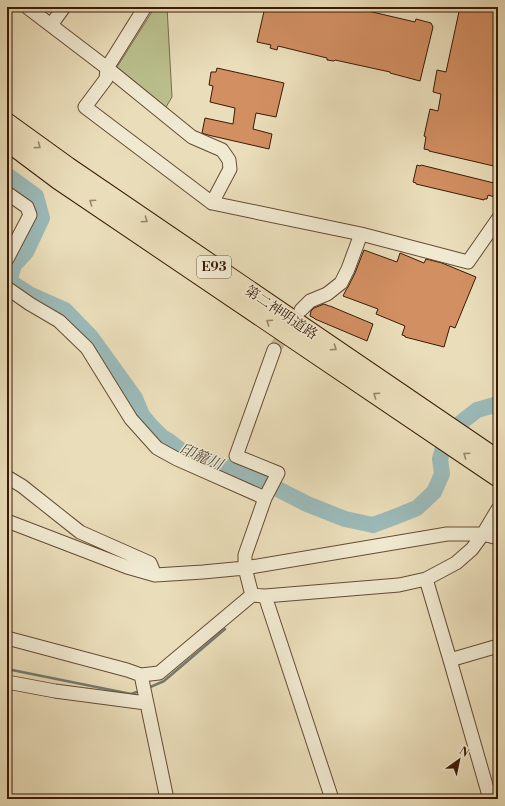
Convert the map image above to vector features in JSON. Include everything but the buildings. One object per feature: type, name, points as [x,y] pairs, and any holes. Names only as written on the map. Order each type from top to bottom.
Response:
[{"type":"highway","name":"第二神明道路","points":[[7,123],[416,413],[498,477]]},
{"type":"highway","name":"第二神明道路","points":[[7,142],[60,180],[416,413],[498,460]]},
{"type":"street","points":[[27,7],[107,68],[192,137],[222,150],[229,160],[230,169],[212,203]]},
{"type":"street","points":[[51,25],[64,7]]},
{"type":"street","points":[[145,7],[107,68],[106,79],[85,107],[212,203],[361,234],[468,262],[498,219]]},
{"type":"street","points":[[7,193],[27,207],[30,215],[7,259]]},
{"type":"street","points":[[301,310],[310,301],[327,294],[341,283],[361,234]]},
{"type":"street","points":[[7,288],[59,321],[87,348],[131,420],[157,448],[177,459],[266,498]]},
{"type":"street","points":[[252,595],[245,568],[245,555],[266,498],[278,473],[236,456],[274,350]]},
{"type":"street","points":[[7,477],[22,486],[80,532],[150,563],[155,575]]},
{"type":"street","points":[[7,638],[141,675],[159,673],[252,595],[265,596],[399,585],[426,580],[456,563],[472,549],[498,509]]},
{"type":"street","points":[[7,521],[127,567],[155,575],[245,568],[446,534],[483,534],[498,538]]},
{"type":"street","points":[[426,580],[490,799]]},
{"type":"street","points":[[265,596],[332,799]]},
{"type":"street","points":[[450,660],[498,646]]},
{"type":"street","points":[[141,675],[167,799]]},
{"type":"street","points":[[7,682],[55,691],[146,703]]},
{"type":"green space","points":[[155,7],[167,7],[172,97],[166,107],[117,67]]},
{"type":"waterway","name":"印籠川","points":[[7,175],[36,196],[42,218],[26,252],[14,265],[9,281],[29,294],[65,310],[91,337],[135,398],[142,415],[162,437],[182,451],[256,478],[307,504],[345,519],[373,525],[417,508],[434,492],[442,474],[440,459],[443,448],[458,425],[477,410],[498,404]]},
{"type":"waterway","points":[[148,688],[164,681],[225,629]]},
{"type":"waterway","points":[[7,669],[131,694],[140,691]]},
{"type":"tunnel","points":[[274,350],[290,326]]}]
